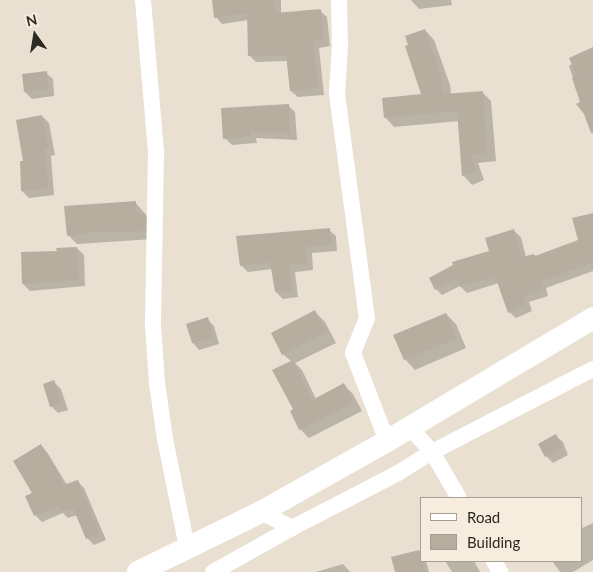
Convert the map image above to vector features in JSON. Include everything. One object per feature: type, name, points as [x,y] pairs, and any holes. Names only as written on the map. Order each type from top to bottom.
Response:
[{"type":"street","points":[[143,0],[156,151],[153,325],[156,364],[165,439],[187,546]]},
{"type":"street","points":[[339,0],[340,46],[337,94],[367,318],[353,352],[387,441]]},
{"type":"street","points":[[138,572],[187,546],[261,512],[387,441],[593,318]]},
{"type":"street","points":[[213,572],[292,528],[398,473],[432,452],[593,369]]},
{"type":"street","points":[[409,427],[432,452],[458,497]]},
{"type":"street","points":[[261,512],[292,528]]},
{"type":"building","points":[[212,0],[274,0],[275,13],[321,9],[323,40],[313,41],[318,88],[290,91],[286,55],[248,56],[247,13],[214,18]]},
{"type":"building","points":[[425,29],[441,75],[443,94],[483,91],[487,153],[470,154],[476,171],[462,176],[457,111],[384,118],[382,98],[421,94],[405,46],[408,45],[405,36]]},
{"type":"building","points":[[593,47],[593,133],[591,133],[584,114],[576,104],[580,102],[572,78],[577,76],[569,58]]},
{"type":"building","points":[[47,71],[48,89],[24,92],[22,74]]},
{"type":"building","points":[[289,104],[290,133],[250,132],[250,137],[223,139],[221,108]]},
{"type":"building","points":[[42,115],[49,149],[45,149],[48,188],[21,191],[20,161],[23,161],[16,120]]},
{"type":"building","points":[[136,201],[136,213],[145,213],[145,231],[93,232],[67,236],[64,206]]},
{"type":"building","points":[[593,213],[593,262],[540,282],[543,290],[523,296],[526,304],[508,313],[495,276],[460,287],[457,278],[435,290],[429,278],[453,265],[452,262],[489,251],[485,238],[514,229],[522,257],[534,254],[535,256],[578,240],[572,218]]},
{"type":"building","points":[[330,228],[331,245],[306,247],[307,264],[289,265],[292,290],[275,292],[270,262],[240,266],[236,236]]},
{"type":"building","points":[[77,247],[79,280],[22,284],[21,252],[57,251],[56,248]]},
{"type":"building","points":[[315,310],[326,332],[282,355],[271,333]]},
{"type":"building","points":[[446,313],[457,338],[404,360],[393,335]]},
{"type":"building","points":[[208,317],[213,337],[192,343],[186,324]]},
{"type":"building","points":[[293,360],[312,400],[344,383],[354,402],[299,430],[290,411],[293,409],[272,370]]},
{"type":"building","points":[[54,380],[62,403],[50,407],[43,384]]},
{"type":"building","points":[[556,434],[562,448],[545,457],[538,444]]},
{"type":"building","points":[[41,444],[59,474],[63,485],[78,480],[100,533],[86,539],[73,508],[60,511],[58,506],[34,516],[25,496],[32,493],[13,461]]},
{"type":"building","points":[[419,550],[420,562],[422,562],[425,572],[395,572],[391,557]]}]
